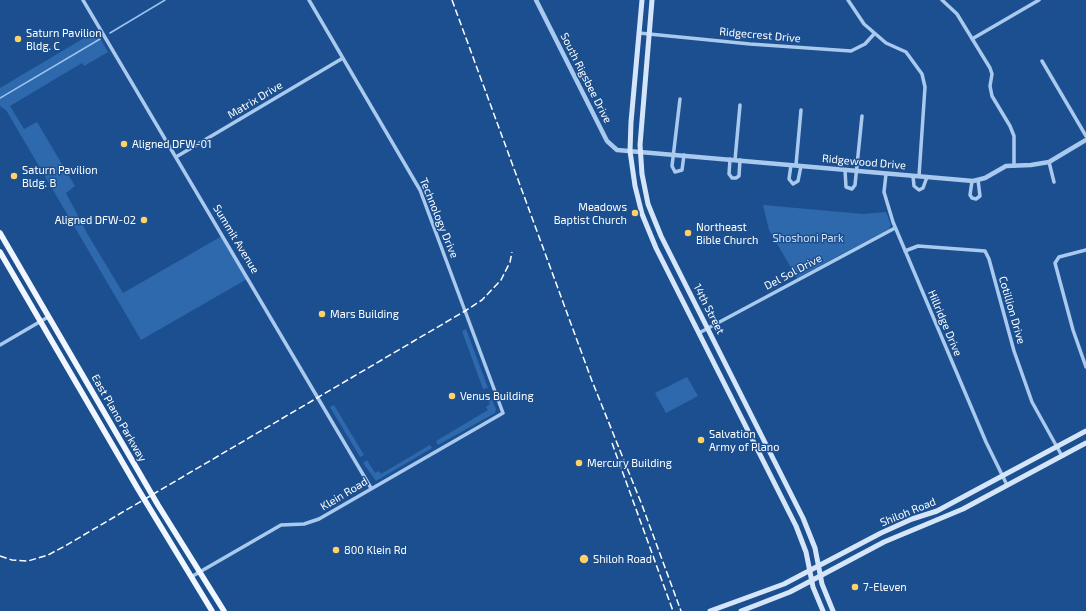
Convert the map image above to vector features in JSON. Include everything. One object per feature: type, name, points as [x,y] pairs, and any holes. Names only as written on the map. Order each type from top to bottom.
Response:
[{"type":"main road","name":"14th Street","points":[[642,0],[631,122],[630,151],[639,204],[648,230],[796,526],[812,581],[823,611]]},
{"type":"main road","name":"14th Street","points":[[652,0],[640,151],[642,174],[648,202],[655,223],[783,476],[807,527],[825,592],[833,611]]},
{"type":"main road","points":[[639,204],[648,202]]},
{"type":"main road","name":"East Plano Parkway","points":[[0,234],[199,573],[224,611]]},
{"type":"main road","name":"East Plano Parkway","points":[[0,252],[136,487],[212,611]]},
{"type":"main road","points":[[3,258],[12,253]]},
{"type":"main road","points":[[670,275],[679,270]]},
{"type":"main road","points":[[68,369],[76,364]]},
{"type":"main road","points":[[740,414],[749,409]]},
{"type":"main road","name":"Shiloh Road","points":[[710,611],[723,609],[770,590],[810,571],[881,533],[912,519],[937,511],[1086,430]]},
{"type":"main road","points":[[108,438],[116,433]]},
{"type":"main road","name":"Shiloh Road","points":[[741,611],[773,600],[821,577],[884,542],[944,518],[1086,443]]},
{"type":"main road","points":[[774,481],[783,476]]},
{"type":"main road","points":[[136,487],[145,482]]},
{"type":"main road","points":[[881,533],[884,542]]},
{"type":"street","name":"Summit Avenue","points":[[83,0],[371,488]]},
{"type":"street","name":"Technology Drive","points":[[309,0],[420,190],[503,412]]},
{"type":"street","name":"South Rigsbee Drive","points":[[536,0],[607,141],[617,150],[630,151]]},
{"type":"street","points":[[848,0],[860,19],[874,34],[886,43],[906,52],[922,74],[925,87],[914,186],[919,190],[923,188],[927,177]]},
{"type":"street","points":[[942,0],[957,14],[990,68],[992,74],[990,86],[992,96],[1010,126],[1014,136],[1014,166]]},
{"type":"street","points":[[972,39],[1039,0]]},
{"type":"street","name":"Ridgecrest Drive","points":[[640,33],[750,44],[851,51],[864,44],[874,34]]},
{"type":"street","name":"Matrix Drive","points":[[176,157],[343,58]]},
{"type":"street","points":[[1042,61],[1086,136]]},
{"type":"street","points":[[680,99],[673,169],[677,172],[682,170],[684,155]]},
{"type":"street","points":[[740,105],[729,174],[732,178],[739,176],[740,160]]},
{"type":"street","points":[[796,165],[801,110]]},
{"type":"street","points":[[845,170],[846,186],[850,189],[855,185],[862,116]]},
{"type":"street","name":"Ridgewood Drive","points":[[630,151],[972,181],[978,180],[1006,166],[1049,162],[1086,140]]},
{"type":"street","points":[[1049,162],[1054,182]]},
{"type":"street","name":"Hillridge Drive","points":[[886,174],[885,198],[895,228],[986,442],[1007,485]]},
{"type":"street","points":[[972,181],[970,195],[972,198],[976,199],[980,196],[978,180]]},
{"type":"street","name":"Del Sol Drive","points":[[699,333],[895,228]]},
{"type":"street","name":"Cotillion Drive","points":[[905,251],[918,246],[985,251],[989,259],[1014,351],[1032,402],[1057,446]]},
{"type":"street","points":[[1086,250],[1059,257],[1055,263],[1073,330],[1086,367]]},
{"type":"street","points":[[0,345],[48,317]]},
{"type":"street","name":"Klein Road","points":[[191,577],[281,525],[314,522],[503,412]]},
{"type":"street","points":[[1057,446],[1062,456]]},
{"type":"green space","points":[[96,31],[108,52],[84,66],[82,63],[10,106],[24,129],[37,122],[75,186],[66,193],[88,235],[123,293],[222,236],[247,279],[141,340],[6,110],[0,106],[0,88]]},
{"type":"green space","name":"Shoshoni Park","points":[[763,205],[863,214],[886,212],[891,225],[889,229],[797,278],[769,230]]},
{"type":"green space","points":[[466,329],[488,388],[483,389],[462,331]]},
{"type":"green space","points":[[687,377],[698,396],[666,413],[655,393]]},
{"type":"green space","points":[[489,393],[496,409],[495,413],[438,445],[436,441],[488,410],[486,407],[490,404],[485,394]]},
{"type":"green space","points":[[334,405],[364,455],[360,457],[330,407]]},
{"type":"green space","points":[[430,445],[432,448],[376,481],[363,463],[367,460],[375,473],[379,471],[381,474]]},
{"type":"waterway","points":[[110,33],[165,0]]},
{"type":"waterway","points":[[0,98],[100,39]]},
{"type":"railway","points":[[452,0],[592,381],[642,505],[681,611]]},
{"type":"railway","points":[[0,556],[12,560],[28,561],[48,555],[465,311],[482,300],[501,280],[510,262],[512,252]]},
{"type":"railway","points":[[612,443],[673,611]]},
{"type":"place","name":"Saturn Pavilion Bldg. C","points":[[18,39]]},
{"type":"place","name":"Aligned DFW-01","points":[[124,144]]},
{"type":"place","name":"Saturn Pavilion Bldg. B","points":[[14,176]]},
{"type":"place","name":"Meadows Baptist Church","points":[[635,213]]},
{"type":"place","name":"Aligned DFW-02","points":[[144,220]]},
{"type":"place","name":"Northeast Bible Church","points":[[688,233]]},
{"type":"place","name":"Mars Building","points":[[322,314]]},
{"type":"place","name":"Venus Building","points":[[452,396]]},
{"type":"place","name":"Salvation Army of Plano","points":[[701,440]]},
{"type":"place","name":"Mercury Building","points":[[579,463]]},
{"type":"place","name":"800 Klein Rd","points":[[336,550]]},
{"type":"place","name":"Shiloh Road","points":[[584,559]]},
{"type":"place","name":"7-Eleven","points":[[855,587]]}]
